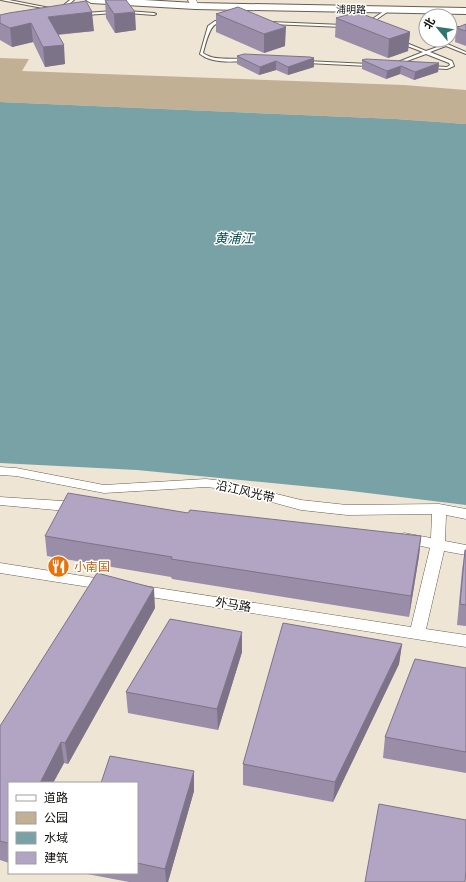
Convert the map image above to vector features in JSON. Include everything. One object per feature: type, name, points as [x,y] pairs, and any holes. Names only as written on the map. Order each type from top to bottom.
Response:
[{"type":"main road","name":"浦明路","points":[[91,0],[418,12]]},
{"type":"street","name":"沿江风光带","points":[[0,471],[16,472],[104,489],[206,483],[224,485],[300,505],[347,510],[439,510],[466,514]]},
{"type":"street","points":[[0,500],[94,508]]},
{"type":"street","points":[[417,633],[438,544],[439,510]]},
{"type":"street","points":[[391,536],[466,550]]},
{"type":"street","name":"外马路","points":[[0,568],[466,641]]},
{"type":"lane","points":[[3,0],[60,10],[63,13]]},
{"type":"lane","points":[[60,10],[72,0]]},
{"type":"lane","points":[[362,27],[388,10]]},
{"type":"lane","points":[[82,14],[120,11],[154,14]]},
{"type":"lane","points":[[226,22],[216,22],[210,26],[201,53],[204,56],[212,58],[246,60]]},
{"type":"lane","points":[[264,23],[347,26]]},
{"type":"lane","points":[[398,41],[451,62],[452,66],[447,68],[425,67]]},
{"type":"lane","points":[[404,66],[390,66],[437,48]]},
{"type":"lane","points":[[454,48],[466,53]]},
{"type":"lane","points":[[299,62],[375,65]]},
{"type":"green space","points":[[0,58],[29,59],[22,71],[404,85],[466,90],[466,124],[396,119],[0,102]]},
{"type":"water","name":"黄浦江","points":[[0,102],[396,119],[466,124],[466,505],[343,490],[137,470],[0,463]]},
{"type":"building","points":[[105,0],[126,0],[135,12],[114,14]]},
{"type":"building","points":[[86,1],[92,12],[48,17],[64,45],[43,47],[31,23],[10,28],[0,23],[0,15]]},
{"type":"building","points":[[238,7],[286,27],[264,34],[216,14]]},
{"type":"building","points":[[357,12],[410,32],[389,39],[336,18]]},
{"type":"building","points":[[466,24],[466,31],[458,29],[458,27]]},
{"type":"building","points":[[244,54],[314,58],[288,67],[276,61],[260,67],[237,56]]},
{"type":"building","points":[[362,60],[439,63],[415,72],[401,66],[387,71]]},
{"type":"building","points":[[68,493],[188,513],[190,510],[421,536],[411,596],[171,559],[172,557],[45,536]]},
{"type":"building","points":[[466,550],[466,605],[460,604]]},
{"type":"building","points":[[97,573],[154,588],[65,743],[61,742],[41,782],[8,782],[8,843],[0,841],[0,726]]},
{"type":"building","points":[[170,619],[242,632],[217,709],[126,692]]},
{"type":"building","points":[[283,623],[402,644],[335,782],[243,764]]},
{"type":"building","points":[[415,659],[466,668],[466,752],[385,737]]},
{"type":"building","points":[[110,756],[194,771],[165,869],[138,863],[138,782],[101,782]]},
{"type":"building","points":[[379,804],[466,820],[465,882],[365,882]]},
{"type":"place","name":"小南国","points":[[58,567]]}]
